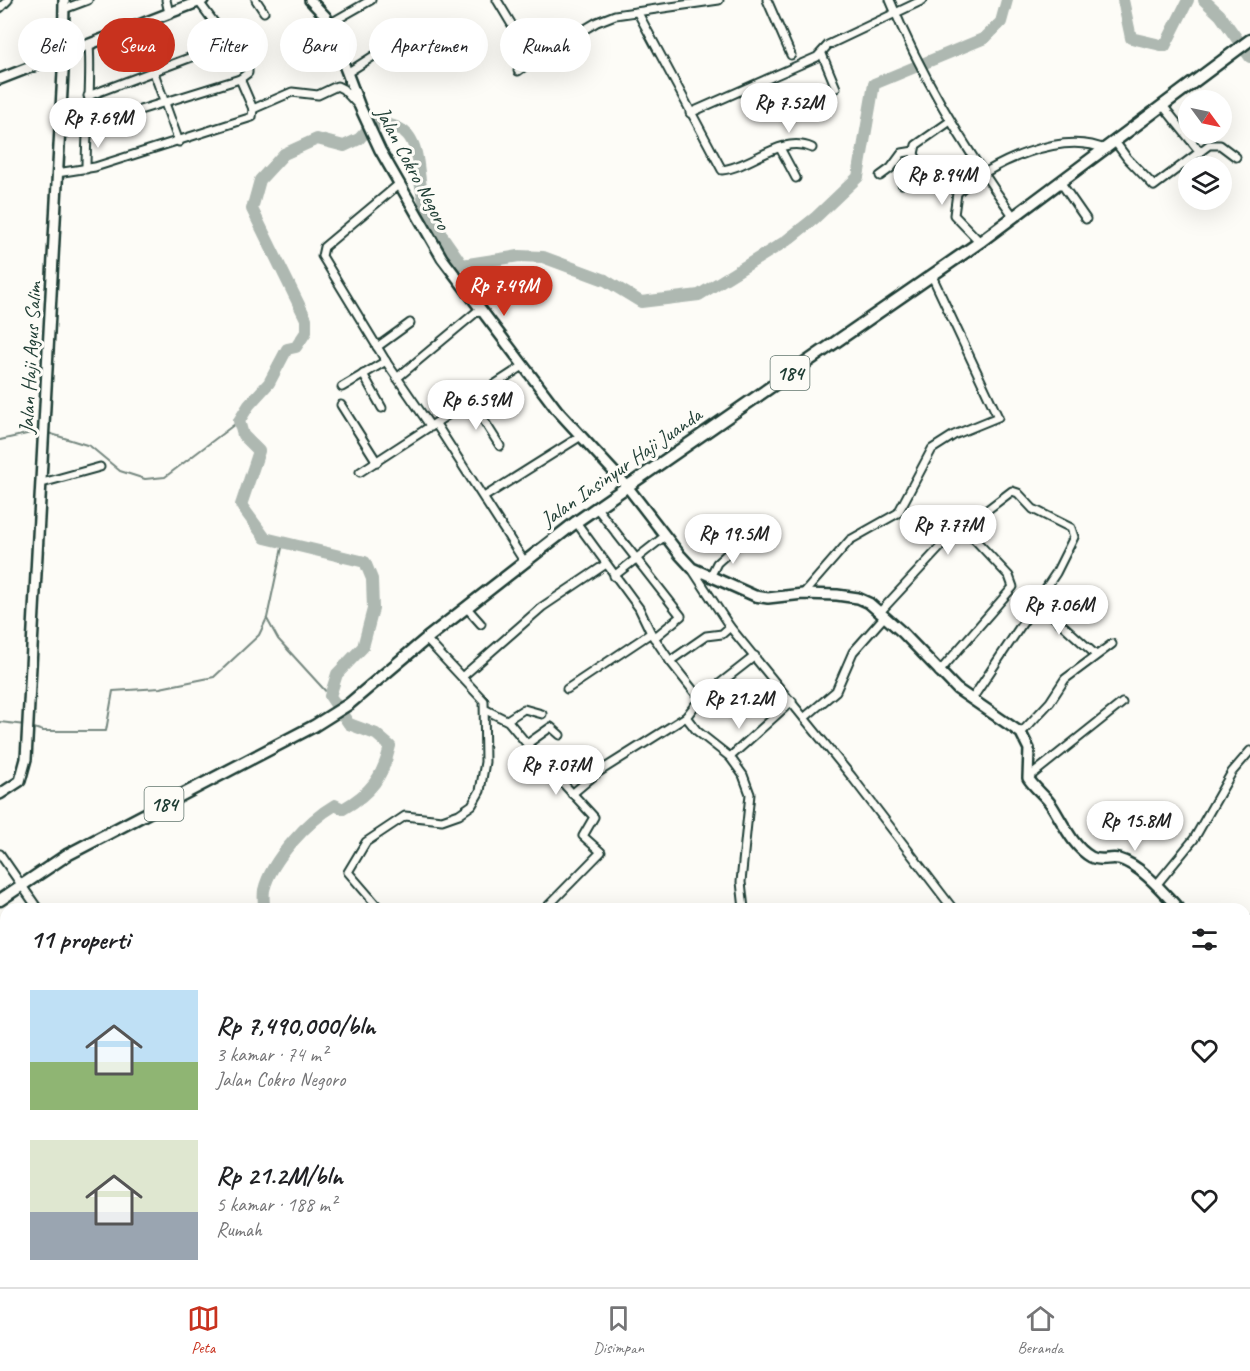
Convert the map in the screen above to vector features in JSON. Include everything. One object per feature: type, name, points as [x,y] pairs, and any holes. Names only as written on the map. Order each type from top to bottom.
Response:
[{"type":"main road","name":"Jalan Insinyur Haji Juanda","points":[[0,900],[66,855],[349,704],[466,607],[596,507],[933,276],[1116,143],[1250,40]]},
{"type":"street","points":[[0,8],[8,0]]},
{"type":"street","points":[[64,4],[88,0]]},
{"type":"street","points":[[166,0],[169,13]]},
{"type":"street","points":[[256,0],[264,12]]},
{"type":"street","name":"Jalan Cokro Negoro","points":[[310,0],[326,18]]},
{"type":"street","points":[[340,18],[371,0]]},
{"type":"street","points":[[497,0],[508,18]]},
{"type":"street","points":[[591,27],[606,18],[699,1],[719,0]]},
{"type":"street","points":[[767,0],[791,55]]},
{"type":"street","points":[[890,0],[949,122],[1014,217]]},
{"type":"street","points":[[690,112],[822,54],[828,45],[923,0]]},
{"type":"street","points":[[156,18],[201,1],[212,18]]},
{"type":"street","points":[[638,13],[722,170],[780,148],[800,144],[812,148]]},
{"type":"street","points":[[85,46],[97,41]]},
{"type":"street","points":[[86,169],[89,44]]},
{"type":"street","points":[[822,54],[836,88]]},
{"type":"street","points":[[347,73],[369,59]]},
{"type":"street","points":[[0,79],[18,72]]},
{"type":"street","name":"Jalan Haji Agus Salim","points":[[0,794],[16,785],[22,778],[28,735],[62,72]]},
{"type":"street","points":[[88,96],[148,72]]},
{"type":"street","points":[[154,72],[179,142]]},
{"type":"street","points":[[59,135],[86,129],[240,79],[248,72]]},
{"type":"street","name":"Jalan Cokro Negoro","points":[[347,73],[380,150],[398,185],[442,258],[523,366],[581,436],[626,485],[692,568],[755,596],[768,598],[803,594],[858,598],[883,614],[957,689],[1021,733]]},
{"type":"street","points":[[57,173],[86,169],[247,120],[253,116],[253,109],[240,79]]},
{"type":"street","points":[[253,109],[292,92],[318,95],[337,86],[343,89],[360,107]]},
{"type":"street","points":[[1164,107],[1200,152]]},
{"type":"street","points":[[914,151],[919,142],[949,122]]},
{"type":"street","points":[[1116,143],[1154,186],[1160,184],[1200,152],[1216,144],[1236,157]]},
{"type":"street","points":[[980,242],[955,218],[954,208],[957,193],[982,173],[1025,152],[1049,147],[1088,144],[1106,150]]},
{"type":"street","points":[[780,148],[796,178]]},
{"type":"street","points":[[880,176],[891,168],[902,153],[914,151]]},
{"type":"street","points":[[902,184],[923,170],[914,151]]},
{"type":"street","points":[[1061,183],[1086,219]]},
{"type":"street","points":[[398,185],[333,239],[322,253],[397,378],[484,497],[524,561]]},
{"type":"street","points":[[803,594],[850,540],[898,513],[932,449],[954,435],[998,417],[933,276]]},
{"type":"street","points":[[397,378],[480,309]]},
{"type":"street","points":[[377,347],[410,323]]},
{"type":"street","points":[[342,387],[386,361]]},
{"type":"street","points":[[360,472],[523,366]]},
{"type":"street","points":[[363,374],[382,408]]},
{"type":"street","points":[[468,402],[480,414],[500,446]]},
{"type":"street","points":[[341,405],[376,462]]},
{"type":"street","points":[[484,497],[581,436]]},
{"type":"street","points":[[42,483],[100,467]]},
{"type":"street","points":[[804,718],[836,691],[853,652],[940,547],[1012,491],[1018,493],[1033,509],[1071,528],[1075,534],[1036,601],[972,699]]},
{"type":"street","points":[[567,689],[681,616],[596,507]]},
{"type":"street","points":[[576,522],[639,608],[652,635],[670,661],[700,699]]},
{"type":"street","points":[[939,672],[1013,587],[1009,576],[964,528]]},
{"type":"street","points":[[614,576],[665,536]]},
{"type":"street","points":[[711,575],[717,563],[739,543]]},
{"type":"street","points":[[462,677],[534,614],[606,564]]},
{"type":"street","points":[[692,568],[730,627],[792,701],[948,903]]},
{"type":"street","points":[[1036,601],[1095,656]]},
{"type":"street","points":[[466,607],[481,624]]},
{"type":"street","points":[[670,661],[706,636],[722,634],[730,627]]},
{"type":"street","points":[[375,903],[351,876],[349,867],[366,842],[400,819],[410,816],[442,820],[459,814],[472,804],[482,782],[487,738],[486,710],[481,696],[426,639]]},
{"type":"street","points":[[1112,644],[1065,679],[1050,702],[1021,733],[1029,749],[1028,778],[1052,805],[1060,823],[1089,856],[1098,860],[1120,860],[1157,884],[1174,903]]},
{"type":"street","points":[[572,794],[597,773],[686,717],[700,699],[755,656]]},
{"type":"street","points":[[730,757],[792,701]]},
{"type":"street","points":[[1028,778],[1122,703]]},
{"type":"street","points":[[486,710],[507,720],[594,817],[583,836],[601,852],[551,903]]},
{"type":"street","points":[[507,720],[524,710],[542,714]]},
{"type":"street","points":[[686,717],[697,731],[730,757],[743,775],[750,794],[741,882],[743,903]]},
{"type":"street","points":[[527,744],[551,727],[560,735]]},
{"type":"street","points":[[1157,884],[1194,839],[1232,772],[1250,752]]},
{"type":"street","points":[[0,854],[34,903]]},
{"type":"waterway","points":[[264,903],[264,890],[268,878],[292,842],[314,820],[335,805],[343,809],[361,797],[384,767],[390,746],[376,734],[349,724],[330,696],[337,674],[363,647],[373,609],[372,579],[365,562],[265,538],[241,505],[259,451],[243,435],[239,421],[249,405],[269,383],[287,349],[296,347],[306,332],[306,319],[252,209],[260,180],[284,154],[317,139],[344,146],[359,139],[373,124],[391,125],[404,131],[411,140],[416,152],[422,196],[427,210],[462,265],[519,256],[543,257],[605,280],[641,302],[699,295],[786,241],[815,218],[858,177],[874,84],[985,38],[1001,22],[1007,0]]},
{"type":"waterway","points":[[1123,0],[1131,38],[1165,46],[1188,0]]},
{"type":"waterway","points":[[1204,0],[1220,15],[1250,57]]},
{"type":"waterway","points":[[45,432],[90,446],[120,471],[145,479],[165,477],[239,421]]},
{"type":"waterway","points":[[0,440],[40,431]]},
{"type":"waterway","points":[[31,727],[43,731],[106,731],[113,691],[160,688],[214,677],[259,635],[267,618],[283,543]]},
{"type":"waterway","points":[[267,619],[278,639],[330,696]]},
{"type":"waterway","points":[[0,722],[25,725]]}]
